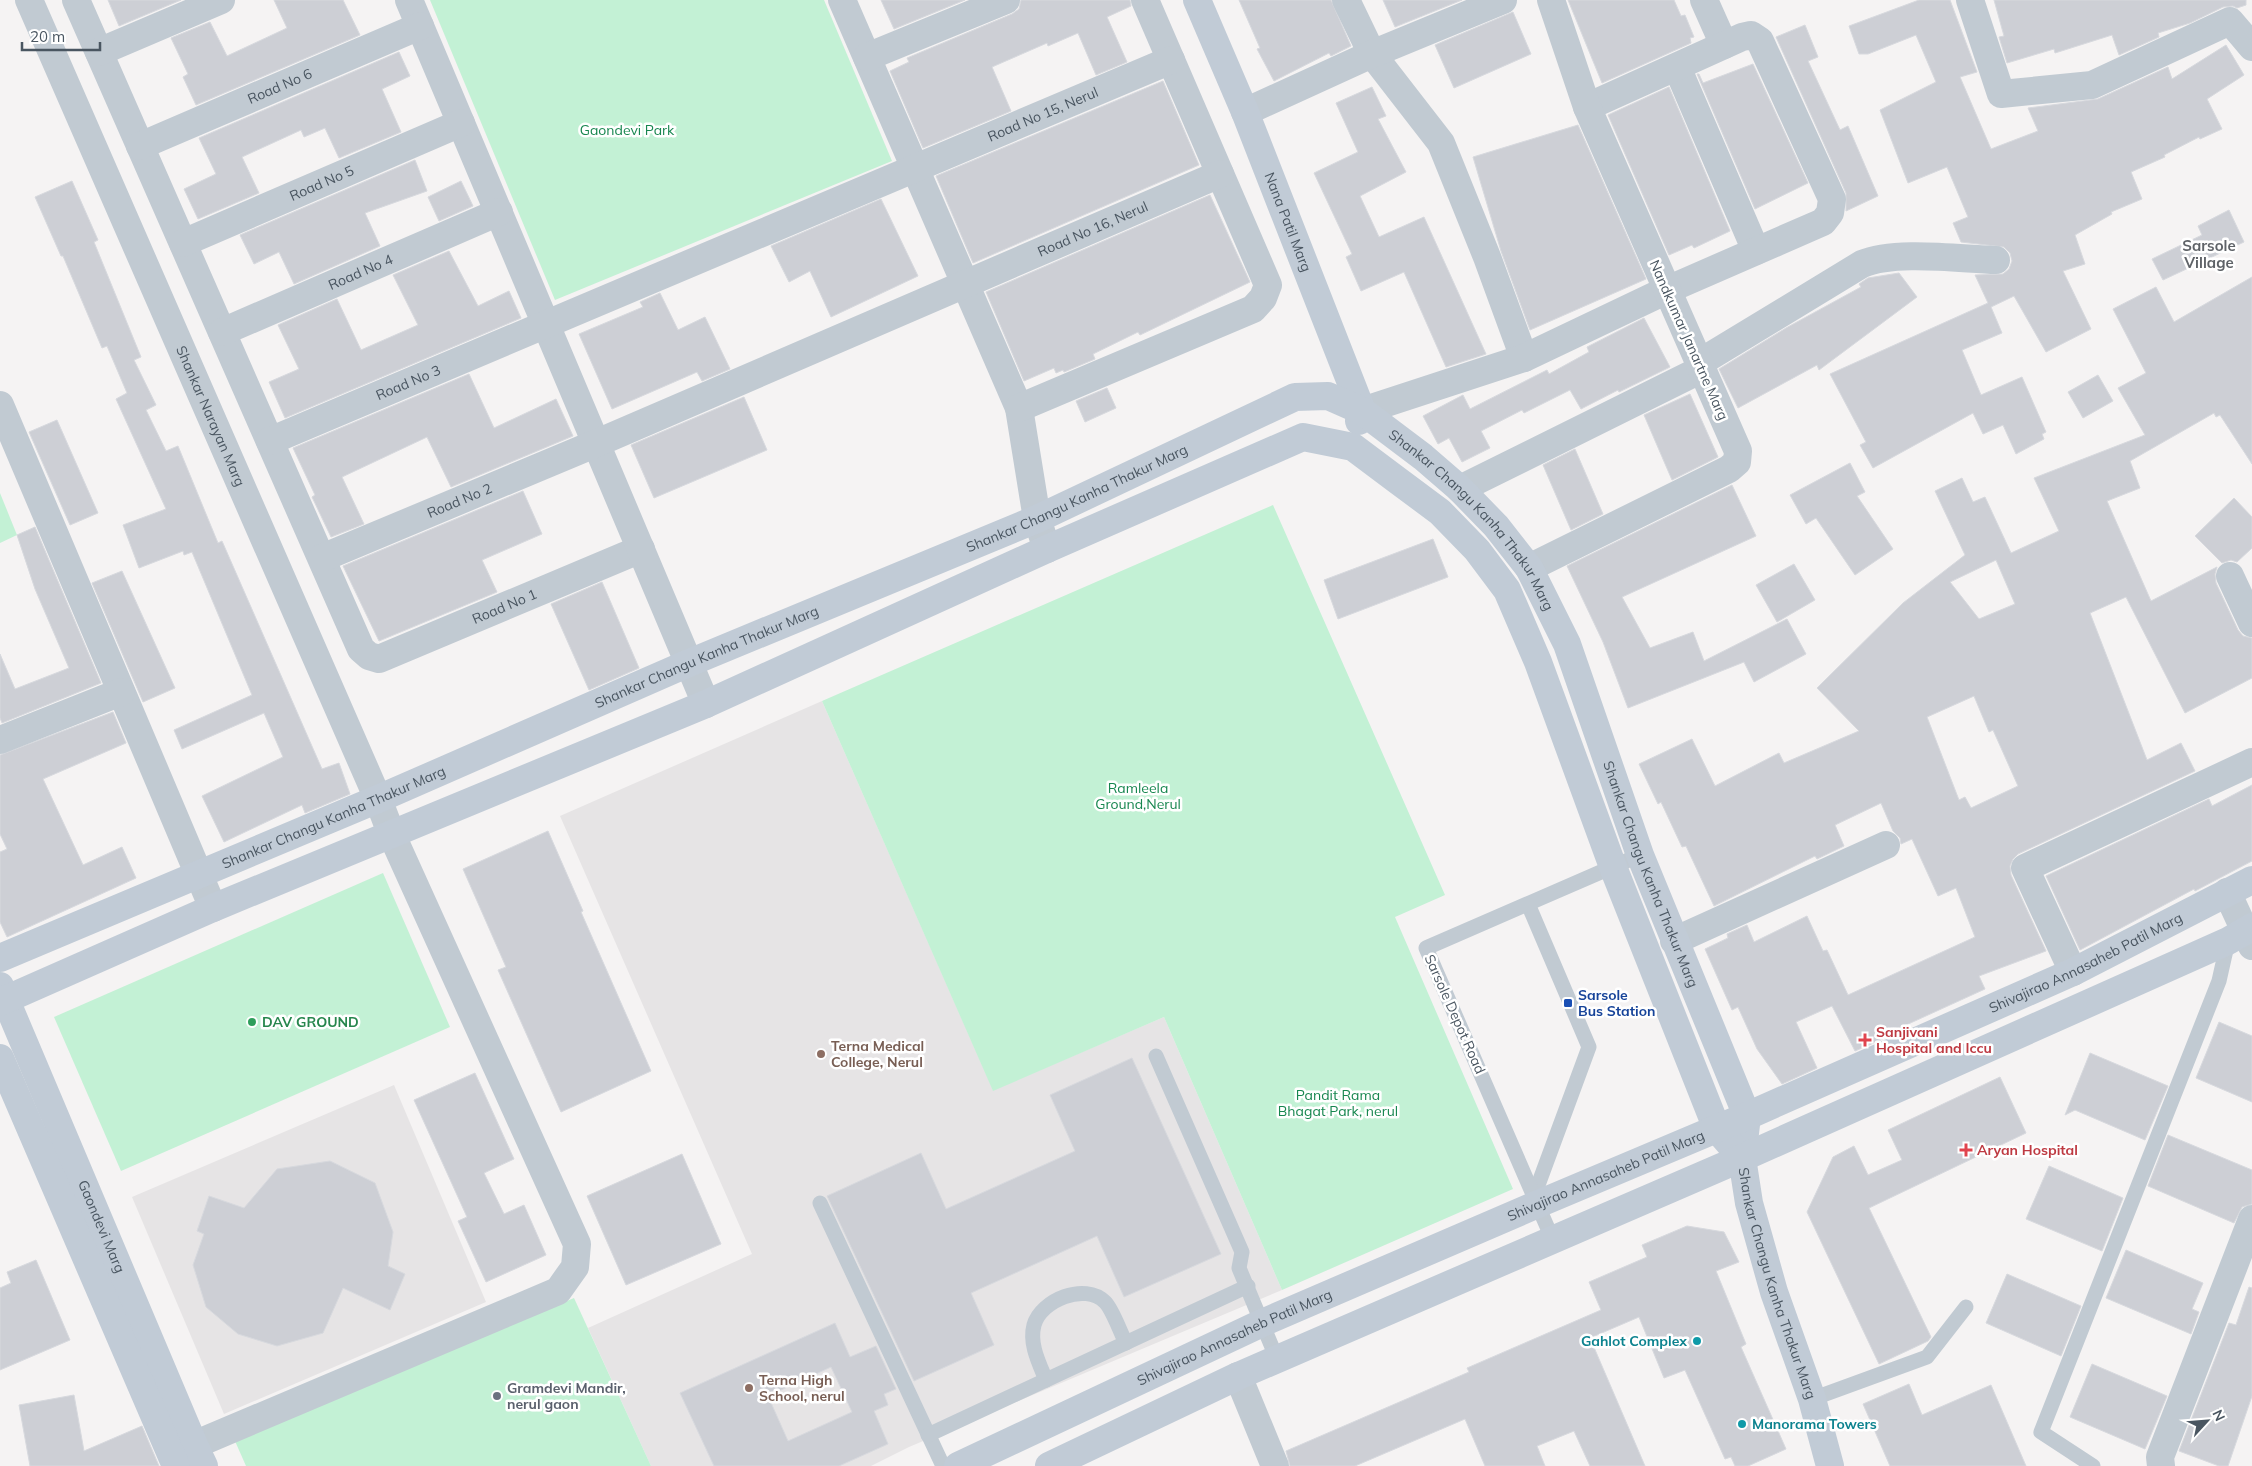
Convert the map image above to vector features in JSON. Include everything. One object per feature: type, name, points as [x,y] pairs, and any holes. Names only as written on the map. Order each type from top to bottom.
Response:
[{"type":"street","name":"Shankar Narayan Marg","points":[[29,0],[378,799],[391,833],[577,1244],[575,1267],[558,1291],[199,1456]]},
{"type":"street","points":[[76,0],[322,558]]},
{"type":"street","points":[[99,52],[221,0]]},
{"type":"street","points":[[409,0],[706,704]]},
{"type":"street","points":[[842,0],[1019,408],[1037,520],[1046,549]]},
{"type":"street","points":[[867,57],[1006,0]]},
{"type":"street","points":[[1019,408],[1252,309],[1263,298],[1268,285],[1145,0]]},
{"type":"street","name":"Nana Patil Marg","points":[[1197,0],[1245,112],[1362,411]]},
{"type":"street","points":[[1346,0],[1372,54],[1441,142],[1487,257],[1524,358]]},
{"type":"street","points":[[1245,112],[1372,54],[1503,0]]},
{"type":"street","name":"Nandkumar Janartne Marg","points":[[1529,568],[1730,469],[1737,462],[1738,451],[1588,108],[1552,0]]},
{"type":"street","points":[[1704,0],[1724,46]]},
{"type":"street","points":[[1970,0],[2000,94],[2092,85],[2230,21],[2252,47]]},
{"type":"street","name":"Road No 6","points":[[140,146],[420,26]]},
{"type":"street","points":[[1353,447],[1362,411],[1524,358],[1667,290],[1822,222],[1830,213],[1832,199],[1760,41],[1751,35],[1588,108]]},
{"type":"street","name":"Road No 15, Nerul","points":[[547,325],[1172,60]]},
{"type":"street","points":[[1677,67],[1756,251]]},
{"type":"street","name":"Road No 5","points":[[183,243],[461,123]]},
{"type":"street","name":"Road No 16, Nerul","points":[[597,443],[1220,174]]},
{"type":"street","name":"Road No 4","points":[[222,332],[499,212]]},
{"type":"street","points":[[1460,489],[1700,366],[1862,264],[1874,259],[1911,257],[1996,260]]},
{"type":"street","name":"Road No 3","points":[[270,441],[547,325]]},
{"type":"street","name":"Shankar Changu Kanha Thakur Marg","points":[[0,958],[198,873],[378,799],[689,663],[1037,520],[1295,397],[1328,396],[1362,411],[1422,457],[1460,489],[1496,526],[1529,568],[1567,644],[1640,855],[1674,942],[1747,1116],[1742,1158],[1749,1202],[1774,1292],[1812,1399],[1830,1466]]},
{"type":"street","points":[[0,405],[213,908]]},
{"type":"street","name":"Shankar Changu Kanha Thakur Marg","points":[[2,996],[391,833],[706,704],[1046,549],[1303,437],[1353,447],[1440,512],[1477,550],[1507,590],[1536,657],[1613,867],[1717,1129],[1742,1158]]},
{"type":"street","name":"Road No 2","points":[[322,558],[597,443]]},
{"type":"street","name":"Road No 1","points":[[322,558],[361,649],[368,656],[380,659],[641,548]]},
{"type":"street","points":[[2230,576],[2252,624]]},
{"type":"street","points":[[1536,657],[1567,644]]},
{"type":"street","points":[[0,740],[121,692]]},
{"type":"street","points":[[2073,972],[2025,868],[2252,762]]},
{"type":"street","points":[[1674,942],[1886,845]]},
{"type":"street","name":"Shivajirao Annasaheb Patil Marg","points":[[958,1466],[1262,1323],[1536,1200],[1717,1129],[2073,972],[2252,880]]},
{"type":"street","points":[[1049,1466],[1238,1376],[1552,1238],[1742,1158],[2244,936],[2227,892]]},
{"type":"street","name":"Gaondevi Marg","points":[[2,996],[199,1456]]},
{"type":"street","name":"Gaondevi Marg","points":[[0,1058],[176,1466]]},
{"type":"street","points":[[2161,1466],[2160,1457],[2252,1219]]},
{"type":"street","points":[[1238,1376],[1275,1466]]},
{"type":"lane","name":"Sarsole Depot Road","points":[[1552,1238],[1426,948],[1640,855]]},
{"type":"lane","points":[[1528,904],[1588,1047],[1536,1200]]},
{"type":"lane","points":[[2093,1466],[2041,1432],[2219,981],[2244,936]]},
{"type":"lane","points":[[1156,1056],[1242,1252],[1239,1268],[1277,1359]]},
{"type":"lane","points":[[820,1203],[943,1466]]},
{"type":"lane","points":[[928,1435],[1248,1286]]},
{"type":"lane","points":[[1046,1380],[1034,1351],[1032,1335],[1034,1323],[1045,1309],[1056,1301],[1078,1293],[1094,1296],[1105,1302],[1126,1343]]},
{"type":"lane","points":[[1812,1399],[1927,1357],[1966,1307]]},
{"type":"shaded area","name":"Terna Medical College, Nerul","points":[[822,701],[993,1090],[1164,1017],[1282,1290],[909,1447],[871,1466],[651,1466],[588,1328],[752,1254],[560,816]]},
{"type":"shaded area","points":[[394,1085],[486,1302],[224,1414],[132,1197]]},
{"type":"green space","name":"Gaondevi Park","points":[[430,0],[824,0],[892,161],[555,300]]},
{"type":"green space","points":[[0,493],[17,535],[0,543]]},
{"type":"green space","name":"Ramleela Ground,Nerul","points":[[1273,505],[1445,895],[1395,917],[1513,1189],[1282,1290],[1164,1017],[993,1091],[822,701]]},
{"type":"green space","name":"DAV GROUND","points":[[383,873],[450,1027],[121,1171],[54,1017]]},
{"type":"green space","points":[[574,1298],[651,1466],[246,1466],[235,1441]]},
{"type":"building","points":[[108,0],[181,0],[119,26]]},
{"type":"building","points":[[274,0],[343,0],[360,35],[196,105],[183,77],[188,74],[171,38],[210,22],[227,56],[287,28]]},
{"type":"building","points":[[881,0],[965,0],[894,29]]},
{"type":"building","points":[[1021,0],[1130,0],[1131,6],[1107,17],[1127,62],[1096,75],[1078,33],[1048,46],[1047,43],[992,67],[1011,111],[923,148],[890,71],[909,62],[907,58],[1012,14],[1019,9]]},
{"type":"building","points":[[1239,0],[1331,0],[1351,46],[1331,56],[1329,53],[1274,81],[1257,49],[1260,48]]},
{"type":"building","points":[[1383,0],[1462,0],[1395,27]]},
{"type":"building","points":[[1568,0],[1674,0],[1681,16],[1685,15],[1694,37],[1690,38],[1691,43],[1602,83]]},
{"type":"building","points":[[1919,0],[1950,0],[1977,72],[1960,77],[1991,149],[2038,131],[2028,108],[2098,99],[2168,67],[2172,79],[2226,45],[2244,75],[2207,99],[2222,129],[2200,139],[2199,137],[2164,155],[2165,157],[2131,172],[2142,199],[2111,212],[2112,214],[2075,235],[2085,264],[2063,271],[2091,329],[2046,352],[2014,296],[1991,307],[2002,333],[1962,350],[1981,395],[2022,377],[2046,432],[2042,434],[2044,439],[2016,454],[2003,425],[1983,434],[1973,413],[1873,468],[1860,445],[1866,442],[1830,374],[1988,303],[1975,275],[2003,274],[2009,269],[2012,261],[2010,253],[2004,247],[1961,242],[1953,223],[1968,217],[1947,167],[1908,183],[1880,110],[1936,82],[1916,35],[1868,54],[1859,54],[1849,26]]},
{"type":"building","points":[[1994,0],[2246,0],[2246,5],[2237,8],[2233,6],[2223,7],[2190,23],[2158,33],[2159,37],[2119,55],[2112,35],[2055,53],[2054,49],[2007,63],[1999,37],[2004,36]]},
{"type":"building","points":[[1513,12],[1531,54],[1454,88],[1435,45]]},
{"type":"building","points":[[1805,25],[1818,57],[1808,61],[1840,130],[1848,126],[1878,196],[1846,211],[1846,193],[1776,37]]},
{"type":"building","points":[[399,52],[410,76],[382,89],[401,132],[339,158],[325,128],[304,137],[301,130],[242,157],[259,193],[198,219],[184,189],[216,174],[199,138]]},
{"type":"building","points":[[1753,64],[1808,183],[1755,209],[1697,74],[1699,74],[1703,83]]},
{"type":"building","points":[[1163,81],[1199,165],[973,263],[936,176]]},
{"type":"building","points":[[1372,87],[1386,116],[1378,119],[1406,172],[1360,196],[1379,237],[1424,217],[1486,354],[1446,367],[1404,272],[1361,291],[1346,257],[1352,254],[1314,173],[1358,152],[1336,103]]},
{"type":"building","points":[[1669,87],[1730,231],[1694,248],[1692,245],[1669,255],[1608,115]]},
{"type":"building","points":[[1578,125],[1646,279],[1530,330],[1501,251],[1473,157]]},
{"type":"building","points":[[415,160],[427,191],[365,213],[380,246],[294,284],[279,252],[254,264],[240,235]]},
{"type":"building","points":[[72,181],[98,240],[94,242],[141,357],[134,360],[156,405],[146,410],[166,451],[178,446],[218,543],[222,541],[322,769],[339,763],[350,794],[305,813],[302,805],[224,842],[202,796],[283,757],[264,713],[182,749],[174,730],[252,695],[192,552],[184,555],[183,551],[139,568],[123,525],[166,509],[116,399],[127,393],[107,346],[102,348],[63,256],[61,256],[35,197]]},
{"type":"building","points":[[461,181],[473,206],[439,221],[428,197]]},
{"type":"building","points":[[1210,195],[1250,282],[1140,335],[1138,332],[1093,354],[1095,359],[1064,372],[1063,370],[1056,373],[1054,368],[1024,381],[986,292]]},
{"type":"building","points":[[881,199],[918,276],[831,317],[810,271],[789,282],[771,246]]},
{"type":"building","points":[[2229,210],[2244,242],[2163,280],[2152,259],[2202,235],[2198,226]]},
{"type":"building","points":[[449,251],[478,306],[509,291],[521,318],[285,418],[269,382],[299,369],[278,325],[337,299],[361,350],[418,325],[393,275]]},
{"type":"building","points":[[1899,273],[1917,297],[1819,370],[1817,365],[1738,408],[1719,369],[1786,328],[1861,287],[1859,284],[1868,278]]},
{"type":"building","points":[[2252,277],[2252,464],[2220,415],[2216,417],[2214,413],[2130,461],[2140,488],[2107,501],[2151,601],[2217,567],[2215,574],[2216,583],[2238,630],[2243,636],[2252,638],[2252,678],[2185,713],[2126,597],[2090,613],[2147,760],[2181,743],[2195,771],[2018,854],[2013,859],[2010,866],[2011,875],[2046,951],[1979,976],[1985,989],[1882,1036],[1883,1039],[1855,1051],[1832,1006],[1796,1022],[1817,1068],[1782,1084],[1757,1049],[1738,1007],[1732,1010],[1705,949],[1728,938],[1727,934],[1747,925],[1754,942],[1807,916],[1823,951],[1827,950],[1848,995],[1975,937],[1956,888],[1938,896],[1912,839],[1901,844],[1900,838],[1893,831],[1881,803],[1835,825],[1844,846],[1817,859],[1815,856],[1714,906],[1686,846],[1682,847],[1661,802],[1658,804],[1639,764],[1692,739],[1715,786],[1779,753],[1784,763],[1859,731],[1817,688],[1903,603],[1965,555],[1935,491],[1962,478],[1973,502],[1985,497],[2011,553],[2059,531],[2034,478],[2145,435],[2118,388],[2146,373],[2113,309],[2156,287],[2174,322]],"holes":[[[1996,560],[2015,604],[1979,619],[1950,582]],[[1974,696],[1989,732],[1993,730],[2018,786],[1971,808],[1965,797],[1959,800],[1927,717]]]},
{"type":"building","points":[[660,293],[678,330],[705,317],[730,369],[702,381],[697,372],[612,409],[579,334],[643,307],[640,302]]},
{"type":"building","points":[[1644,318],[1670,367],[1581,409],[1570,390],[1524,413],[1522,410],[1481,431],[1490,448],[1462,462],[1449,438],[1438,444],[1423,416],[1463,395],[1470,409],[1547,370],[1549,374],[1589,352],[1587,347]]},
{"type":"building","points":[[469,374],[494,428],[556,399],[573,436],[451,487],[427,437],[342,477],[364,524],[331,537],[312,497],[315,495],[293,448]]},
{"type":"building","points":[[2098,375],[2113,401],[2083,418],[2068,392]]},
{"type":"building","points":[[1107,388],[1116,408],[1085,422],[1076,401]]},
{"type":"building","points":[[1690,394],[1718,457],[1672,480],[1644,415]]},
{"type":"building","points":[[744,397],[767,450],[654,498],[631,445]]},
{"type":"building","points":[[57,420],[98,513],[70,525],[29,432]]},
{"type":"building","points":[[1575,449],[1603,514],[1571,530],[1543,465]]},
{"type":"building","points":[[1850,463],[1865,492],[1857,496],[1893,549],[1855,575],[1816,518],[1806,524],[1790,495]]},
{"type":"building","points":[[1732,485],[1756,536],[1622,597],[1650,648],[1693,632],[1704,661],[1787,619],[1806,654],[1754,682],[1744,662],[1628,708],[1603,642],[1567,566]]},
{"type":"building","points":[[523,491],[542,534],[482,560],[497,592],[379,641],[343,566]]},
{"type":"building","points":[[2234,498],[2252,517],[2252,548],[2237,562],[2231,560],[2222,563],[2195,536]]},
{"type":"building","points":[[35,527],[101,683],[2,723],[0,718],[0,654],[15,689],[69,668],[35,589],[17,535]]},
{"type":"building","points":[[1433,539],[1448,577],[1338,619],[1324,580]]},
{"type":"building","points":[[1794,564],[1815,600],[1777,622],[1756,585]]},
{"type":"building","points":[[122,571],[175,688],[143,702],[92,583]]},
{"type":"building","points":[[602,582],[639,668],[589,690],[551,604]]},
{"type":"building","points":[[113,712],[126,743],[43,779],[83,865],[122,847],[136,878],[7,937],[0,922],[0,852],[7,849],[0,834],[0,755]]},
{"type":"building","points":[[2252,785],[2252,861],[2195,891],[2194,889],[2080,950],[2046,876],[2209,799],[2212,806]]},
{"type":"building","points":[[548,831],[583,911],[581,912],[651,1071],[561,1112],[498,970],[506,967],[463,869]]},
{"type":"building","points":[[2219,1022],[2252,1036],[2252,1102],[2196,1078]]},
{"type":"building","points":[[2090,1053],[2168,1086],[2145,1140],[2075,1110],[2065,1115]]},
{"type":"building","points":[[1132,1058],[1221,1254],[1124,1297],[1097,1236],[971,1293],[994,1345],[914,1381],[827,1196],[921,1153],[946,1209],[1075,1151],[1050,1095]]},
{"type":"building","points":[[475,1073],[514,1159],[484,1173],[504,1214],[524,1205],[546,1255],[486,1282],[458,1221],[467,1217],[414,1100]]},
{"type":"building","points":[[2000,1077],[2026,1133],[1869,1208],[1931,1337],[1928,1341],[1879,1364],[1807,1212],[1833,1157],[1854,1146],[1868,1175],[1902,1160],[1888,1130]]},
{"type":"building","points":[[2168,1135],[2252,1170],[2252,1204],[2242,1207],[2234,1223],[2148,1186]]},
{"type":"building","points":[[682,1154],[721,1244],[626,1285],[587,1196]]},
{"type":"building","points":[[330,1161],[375,1183],[393,1232],[388,1266],[405,1274],[390,1310],[343,1288],[323,1333],[277,1346],[238,1334],[206,1307],[193,1265],[204,1234],[197,1231],[209,1196],[244,1208],[277,1169]]},
{"type":"building","points":[[2049,1166],[2123,1198],[2102,1251],[2026,1219]]},
{"type":"building","points":[[1687,1226],[1724,1232],[1739,1262],[1716,1271],[1746,1344],[1741,1347],[1786,1449],[1748,1466],[1735,1466],[1731,1457],[1725,1459],[1685,1370],[1664,1378],[1639,1317],[1590,1338],[1645,1466],[1590,1466],[1574,1431],[1537,1446],[1545,1466],[1485,1466],[1465,1419],[1355,1466],[1290,1466],[1286,1451],[1469,1372],[1467,1368],[1601,1310],[1589,1282],[1647,1257],[1642,1245]]},
{"type":"building","points":[[2126,1250],[2203,1283],[2192,1309],[2199,1312],[2191,1334],[2106,1298]]},
{"type":"building","points":[[36,1260],[70,1340],[0,1370],[0,1288],[11,1283],[7,1272]]},
{"type":"building","points":[[2007,1274],[2081,1306],[2061,1356],[1986,1323]]},
{"type":"building","points":[[2249,1287],[2252,1288],[2252,1396],[2228,1466],[2219,1466],[2179,1451],[2229,1323],[2236,1325]]},
{"type":"building","points":[[835,1323],[850,1357],[876,1346],[896,1389],[884,1394],[888,1405],[874,1411],[888,1444],[839,1466],[714,1466],[680,1393]],"holes":[[[831,1367],[852,1412],[788,1441],[768,1396]]]},
{"type":"building","points":[[2092,1364],[2167,1396],[2145,1449],[2070,1417]]},
{"type":"building","points":[[1909,1384],[1922,1415],[1991,1385],[2026,1466],[1890,1466],[1863,1404]]},
{"type":"building","points":[[74,1395],[84,1451],[142,1426],[159,1466],[30,1466],[19,1405]]},
{"type":"place","name":"Sarsole Bus Station","points":[[1568,1003]]},
{"type":"place","name":"DAV GROUND","points":[[252,1022]]},
{"type":"place","name":"Sanjivani Hospital and Iccu","points":[[1865,1040]]},
{"type":"place","name":"Terna Medical College, Nerul","points":[[821,1054]]},
{"type":"place","name":"Aryan Hospital","points":[[1966,1150]]},
{"type":"place","name":"Gahlot Complex","points":[[1697,1341]]},
{"type":"place","name":"Terna High School, nerul","points":[[749,1388]]},
{"type":"place","name":"Gramdevi Mandir, nerul gaon","points":[[497,1396]]},
{"type":"place","name":"Manorama Towers","points":[[1742,1424]]},
{"type":"district","name":"Sarsole Village","points":[[2209,254]]},
{"type":"park label","name":"Pandit Rama Bhagat Park, nerul","points":[[1338,1104]]}]
